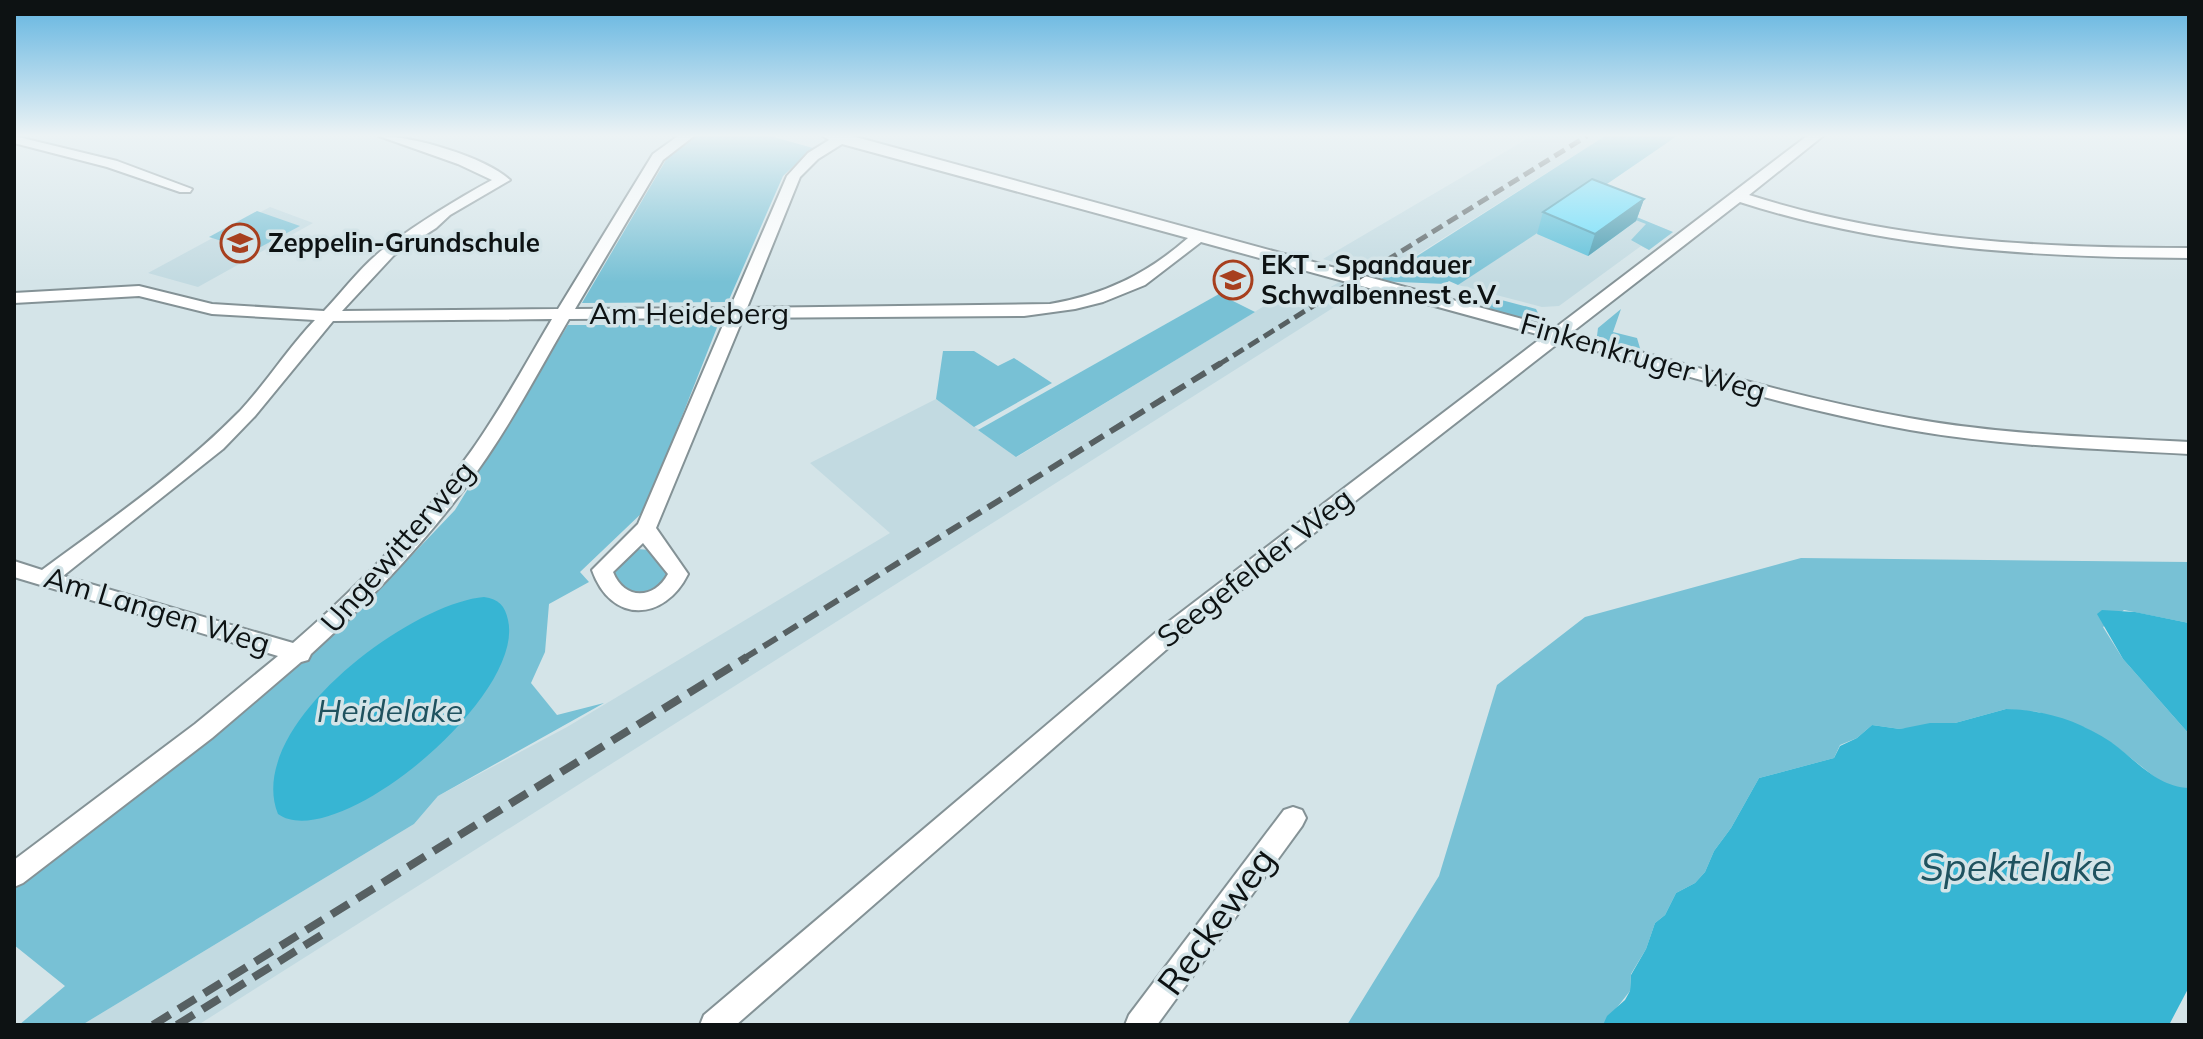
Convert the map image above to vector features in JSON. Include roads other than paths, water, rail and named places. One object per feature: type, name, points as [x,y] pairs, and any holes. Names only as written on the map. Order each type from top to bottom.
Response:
[{"type":"street","points":[[172,184],[185,189]]},
{"type":"street","points":[[46,578],[135,512],[216,445],[249,412],[378,262],[445,212],[495,184]]},
{"type":"street","name":"Ungewitterweg","points":[[14,875],[300,654],[386,569],[448,499],[480,453],[642,184]]},
{"type":"street","points":[[646,528],[790,184]]},
{"type":"street","name":"Finkenkruger Weg","points":[[1009,184],[1754,391],[1909,424],[2026,440],[2189,448]]},
{"type":"street","name":"Seegefelder Weg","points":[[714,1025],[1175,629],[1752,184]]},
{"type":"street","points":[[1737,196],[1826,222],[1922,238],[2047,249],[2189,253]]},
{"type":"street","name":"Am Heideberg","points":[[16,298],[139,291],[226,311],[330,316],[1024,311],[1063,307],[1124,290],[1154,276],[1198,237]]},
{"type":"street","name":"Am Langen Weg","points":[[14,569],[300,654]]},
{"type":"street","name":"Reckeweg","points":[[1139,1025],[1293,818]]},
{"type":"water","name":"Heidelake","points":[[484,597],[497,601],[505,611],[508,620],[506,652],[488,689],[458,726],[421,761],[381,791],[341,812],[305,821],[278,814],[274,780],[285,744],[308,709],[340,675],[377,645],[416,621],[452,604]]},
{"type":"water","points":[[2102,610],[2135,612],[2189,623],[2189,734],[2123,659],[2097,614]]},
{"type":"water","name":"Spektelake","points":[[2006,709],[2034,711],[2074,722],[2111,742],[2157,778],[2189,788],[2189,987],[2169,1025],[1603,1025],[1607,1016],[1625,1000],[1630,991],[1631,975],[1646,949],[1655,923],[1665,915],[1676,893],[1695,883],[1705,872],[1714,851],[1731,828],[1759,778],[1834,758],[1840,746],[1857,738],[1872,725],[1900,729],[1930,723],[1955,723]]},
{"type":"railway","points":[[1218,365],[1509,184]]},
{"type":"railway","points":[[743,659],[1221,363]]},
{"type":"railway","points":[[153,1025],[747,657]]},
{"type":"railway","points":[[177,1025],[323,934]]},
{"type":"place","name":"Zeppelin-Grundschule","points":[[240,243]]},
{"type":"place","name":"EKT - Spandauer Schwalbennest e.V.","points":[[1233,280]]}]
